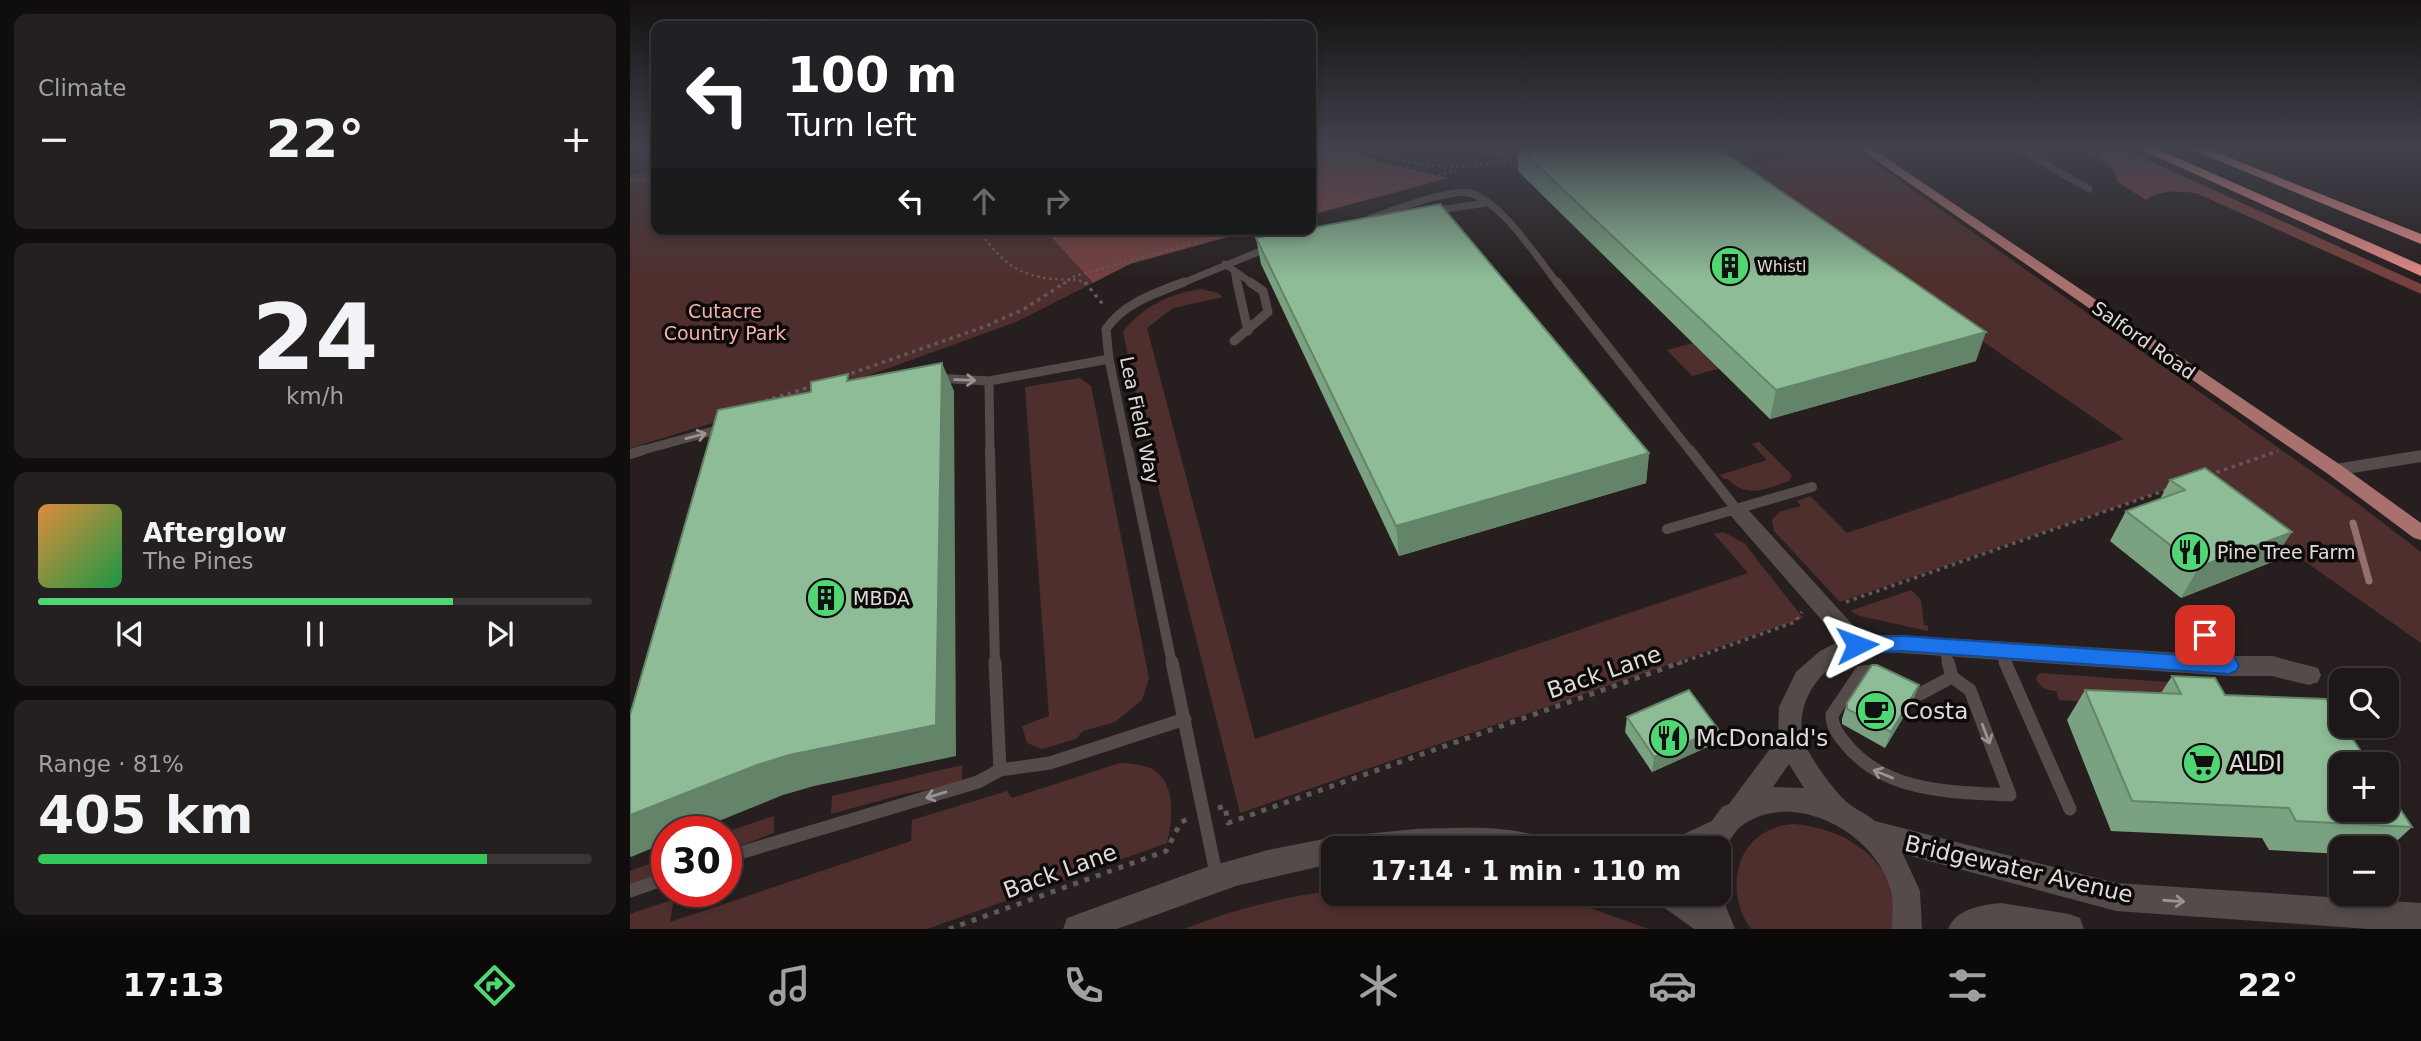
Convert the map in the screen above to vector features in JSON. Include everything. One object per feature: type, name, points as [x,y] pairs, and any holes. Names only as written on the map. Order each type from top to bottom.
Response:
[{"type":"highway","points":[[2244,192],[2421,271]]},
{"type":"highway","points":[[2270,192],[2421,255]]},
{"type":"highway","points":[[2305,192],[2421,239]]},
{"type":"highway","points":[[2327,192],[2421,227]]},
{"type":"main road","name":"Salford Road","points":[[1929,192],[2335,470],[2421,533]]},
{"type":"street","points":[[2335,470],[2421,456]]},
{"type":"street","points":[[1737,510],[1857,645]]},
{"type":"street","points":[[1834,807],[1791,741],[1788,716],[1803,679],[1813,668],[1829,657],[1857,645],[1902,644],[2229,666],[2272,666],[2309,675]]},
{"type":"street","points":[[1737,811],[1761,788],[1770,768],[1791,741]]},
{"type":"street","name":"Bridgewater Avenue","points":[[1716,836],[1737,811],[1760,801],[1787,797],[1807,799],[1834,807],[1870,832],[1888,853],[1901,876],[1908,901],[1907,929]]},
{"type":"street","name":"Bridgewater Avenue","points":[[1870,832],[1994,867],[2116,897],[2421,918]]},
{"type":"street","points":[[1079,929],[1217,878],[1300,854],[1321,852]]},
{"type":"street","points":[[1686,906],[1720,929]]},
{"type":"street","points":[[1709,906],[1720,929]]},
{"type":"street","points":[[1963,929],[1976,920],[1996,917],[2069,929]]},
{"type":"lane","points":[[1401,216],[1364,221],[1460,192]]},
{"type":"lane","points":[[1468,192],[1487,203],[1522,238],[1737,510]]},
{"type":"lane","points":[[1426,212],[1487,203]]},
{"type":"lane","points":[[1117,313],[1149,295],[1282,244]]},
{"type":"lane","points":[[1225,264],[1263,291],[1268,312],[1234,341]]},
{"type":"lane","points":[[1234,271],[1248,331]]},
{"type":"lane","name":"Lea Field Way","points":[[1117,313],[1106,330],[1109,359],[1217,878]]},
{"type":"lane","points":[[923,380],[989,381],[1109,359]]},
{"type":"lane","points":[[989,381],[993,628],[1000,770]]},
{"type":"lane","points":[[630,454],[733,426]]},
{"type":"lane","points":[[1667,529],[1812,487]]},
{"type":"lane","points":[[2194,622],[2229,666]]},
{"type":"lane","points":[[1944,648],[1952,677],[1970,690],[2010,795],[1913,784],[1870,768],[1860,761],[1833,729],[1832,715],[1861,672],[1873,671],[1920,694],[1952,677]]},
{"type":"lane","points":[[2000,651],[2070,810]]},
{"type":"lane","points":[[742,852],[978,782],[1000,770],[1051,763],[1185,719]]},
{"type":"lane","points":[[630,891],[651,884]]},
{"type":"path","points":[[1316,210],[1378,192]]},
{"type":"path","points":[[982,235],[999,261],[1019,273],[1087,283],[1099,305],[1117,313]]},
{"type":"path","points":[[835,379],[986,326],[1042,299],[1067,280],[1223,235]]},
{"type":"path","points":[[745,407],[822,383]]},
{"type":"path","points":[[2205,476],[2297,444]]},
{"type":"path","name":"Back Lane","points":[[949,929],[1166,851],[1181,822],[1203,813],[1225,806],[1228,823],[1795,622],[1800,613],[1820,606],[1840,604],[2179,485]]},
{"type":"green space","name":"Cutacre Country Park","points":[[630,192],[651,192],[651,235],[1049,235],[1093,283],[1016,322],[864,377],[630,448]]},
{"type":"green space","points":[[1768,192],[1916,192],[2357,503],[2421,552],[2421,643],[2191,481],[1840,602],[1774,531],[1772,520],[1779,512],[1801,506],[1797,501],[1810,496],[1847,533],[2124,439]]},
{"type":"green space","points":[[1201,289],[1223,297],[1173,308],[1147,328],[1255,739],[1748,573],[1714,534],[1723,532],[1744,543],[1803,618],[1240,813],[1144,431],[1123,332],[1148,308],[1178,294]]},
{"type":"green space","points":[[1697,342],[1724,367],[1692,376],[1667,350]]},
{"type":"green space","points":[[1080,378],[1091,386],[1149,678],[1142,700],[1115,722],[1083,731],[1076,739],[1042,749],[1027,743],[1022,726],[1049,716],[1025,387]]},
{"type":"green space","points":[[1759,442],[1792,475],[1789,481],[1749,491],[1720,475],[1767,460],[1752,444]]},
{"type":"green space","points":[[1911,590],[1921,600],[1924,625],[1928,626],[1928,631],[1860,616],[1850,611]]},
{"type":"green space","points":[[2040,673],[2195,684],[2152,707],[2059,700],[2056,691],[2039,684],[2036,678]]},
{"type":"green space","points":[[1120,763],[1140,765],[1158,773],[1168,788],[1171,806],[1167,843],[927,929],[630,929],[630,914],[651,907],[673,907],[670,922],[715,907],[742,907],[742,898],[911,841],[912,820],[1007,791],[1012,798]]},
{"type":"green space","points":[[962,765],[962,783],[904,794],[831,814],[832,796]]},
{"type":"green space","points":[[774,816],[774,833],[742,845],[742,827]]},
{"type":"green space","points":[[1793,824],[1810,826],[1843,837],[1871,856],[1890,884],[1895,901],[1895,929],[1751,929],[1743,916],[1737,888],[1741,859],[1748,847],[1759,837],[1774,828]]},
{"type":"green space","points":[[651,863],[651,880],[630,888],[630,871]]},
{"type":"green space","points":[[1321,893],[1321,906],[1585,906],[1649,929],[1184,929],[1257,905]]},
{"type":"shaded area","points":[[1316,192],[1395,192],[1316,214]]},
{"type":"shaded area","points":[[2134,192],[2162,192],[2151,196],[2146,200]]},
{"type":"shaded area","points":[[2190,192],[2219,192],[2421,284],[2421,294]]},
{"type":"shaded area","points":[[1049,235],[1235,235],[1130,264],[1093,283]]},
{"type":"building","name":"Whistl","points":[[1566,192],[1783,192],[1986,332],[1776,390]]},
{"type":"building","points":[[1440,204],[1649,453],[1396,526],[1256,238],[1272,235],[1316,235],[1316,227]]},
{"type":"building","name":"MBDA","points":[[942,363],[936,725],[789,755],[630,815],[630,715],[718,410],[811,392],[811,382],[848,374],[847,381]]},
{"type":"building","points":[[2205,468],[2292,532],[2199,567],[2126,511],[2185,490],[2170,480]]},
{"type":"building","name":"Costa","points":[[1872,665],[1919,685],[1891,732],[1847,709],[1847,703]]},
{"type":"building","name":"ALDI","points":[[2172,676],[2215,678],[2225,695],[2326,699],[2329,704],[2329,738],[2352,738],[2361,752],[2329,752],[2329,822],[2399,822],[2399,808],[2412,827],[2296,821],[2289,808],[2132,801],[2085,690],[2181,694]]},
{"type":"building","points":[[1689,690],[1718,729],[1654,757],[1627,717]]},
{"type":"waterway","points":[[2353,523],[2369,581]]},
{"type":"place","name":"Whistl","points":[[1730,266]]},
{"type":"place","name":"Pine Tree Farm","points":[[2190,552]]},
{"type":"place","name":"MBDA","points":[[826,598]]},
{"type":"place","name":"Costa","points":[[1876,711]]},
{"type":"place","name":"McDonald's","points":[[1669,738]]},
{"type":"place","name":"ALDI","points":[[2202,763]]},
{"type":"route","points":[[1857,645],[1902,644],[2229,666],[2205,635]]}]
